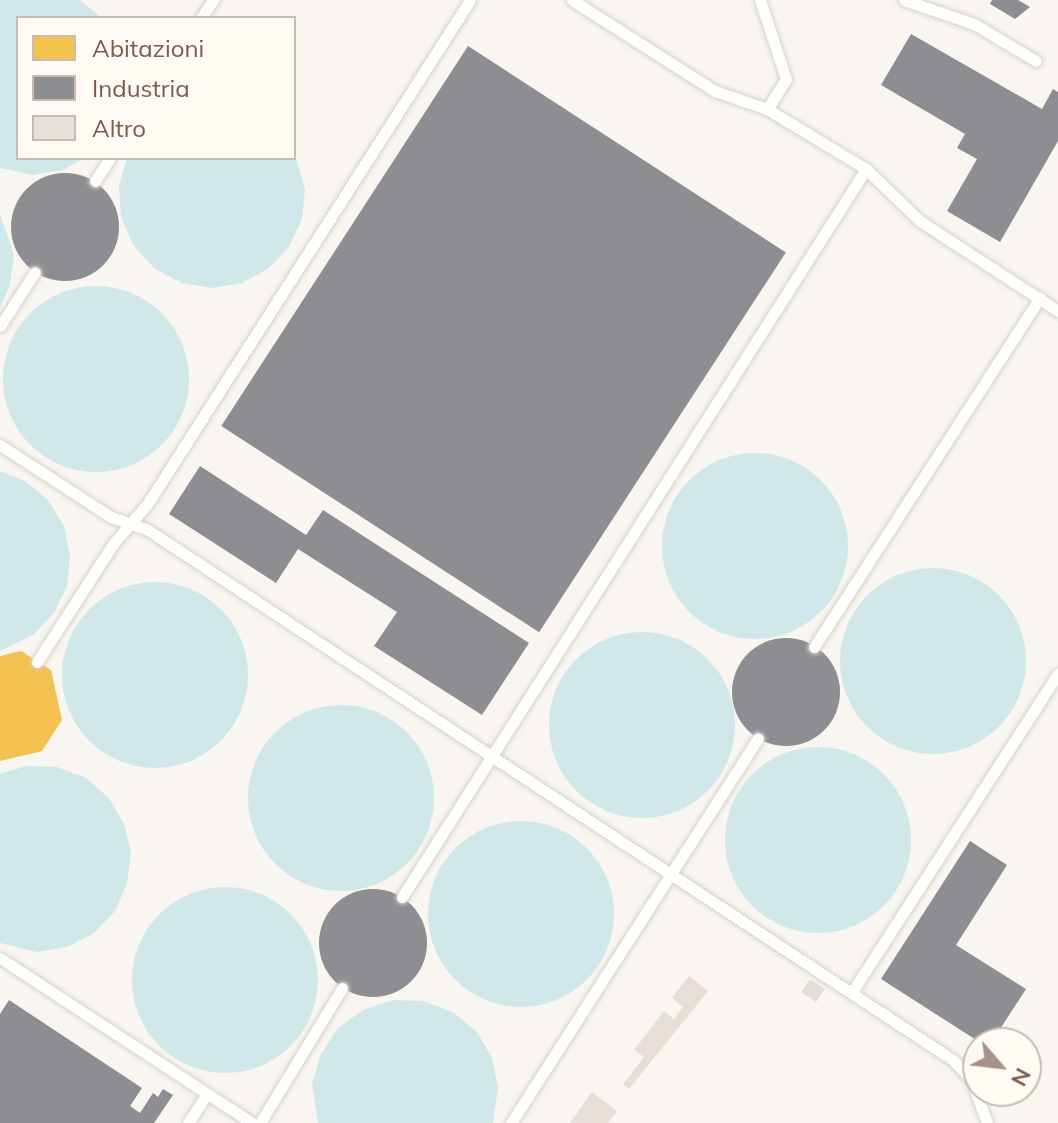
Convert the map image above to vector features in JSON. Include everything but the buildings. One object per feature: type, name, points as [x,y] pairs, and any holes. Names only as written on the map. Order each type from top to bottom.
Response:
[{"type":"lane","points":[[37,662],[131,524],[470,0]]},
{"type":"lane","points":[[572,0],[715,91],[767,109],[866,169],[920,221],[1058,311]]},
{"type":"lane","points":[[760,0],[786,79],[767,109]]},
{"type":"lane","points":[[904,0],[974,24],[1036,61]]},
{"type":"lane","points":[[95,181],[109,160]]},
{"type":"lane","points":[[402,897],[481,780],[488,756],[866,169]]},
{"type":"lane","points":[[0,326],[35,272]]},
{"type":"lane","points":[[814,647],[1040,298]]},
{"type":"lane","points":[[0,445],[111,517],[148,530],[670,877],[953,1060],[971,1079],[987,1123]]},
{"type":"lane","points":[[852,992],[1058,674]]},
{"type":"lane","points":[[511,1123],[758,738]]},
{"type":"lane","points":[[0,958],[205,1097],[252,1123]]},
{"type":"lane","points":[[260,1123],[342,988]]},
{"type":"lane","points":[[188,1123],[205,1097]]},
{"type":"water","points":[[0,0],[80,0],[100,16],[16,16],[16,160],[81,160],[63,170],[33,175],[0,168]]},
{"type":"water","points":[[296,159],[305,189],[302,219],[289,247],[268,269],[242,283],[212,288],[182,283],[155,269],[134,246],[121,217],[119,186],[126,160]]},
{"type":"water","points":[[0,214],[14,255],[10,285],[0,308]]},
{"type":"water","points":[[96,286],[131,294],[161,314],[181,344],[189,379],[181,414],[161,444],[131,464],[96,472],[61,464],[31,444],[11,414],[3,379],[11,344],[31,314],[61,294]]},
{"type":"water","points":[[755,453],[790,461],[820,481],[840,511],[848,546],[840,581],[820,611],[790,631],[755,639],[720,631],[690,611],[670,581],[662,546],[670,511],[690,481],[720,461]]},
{"type":"water","points":[[0,471],[25,481],[48,500],[64,526],[70,556],[67,586],[54,613],[33,635],[0,651]]},
{"type":"water","points":[[933,568],[968,575],[998,596],[1019,626],[1026,661],[1019,696],[998,726],[968,747],[933,754],[898,747],[868,726],[847,696],[840,661],[847,626],[868,596],[898,575]]},
{"type":"water","points":[[155,582],[190,590],[220,610],[240,640],[248,675],[240,710],[220,740],[190,760],[155,768],[120,760],[90,740],[70,710],[62,675],[70,640],[90,610],[120,590]]},
{"type":"water","points":[[642,632],[677,639],[707,660],[728,690],[735,725],[728,760],[707,790],[677,811],[642,818],[607,811],[577,790],[556,760],[549,725],[556,690],[577,660],[607,639]]},
{"type":"water","points":[[341,705],[376,713],[406,733],[426,763],[434,798],[426,833],[406,863],[376,883],[341,891],[306,883],[276,863],[256,833],[248,798],[256,763],[276,733],[306,713]]},
{"type":"water","points":[[818,747],[853,754],[883,775],[904,805],[911,840],[904,875],[883,905],[853,926],[818,933],[783,926],[753,905],[732,875],[725,840],[732,805],[753,775],[783,754]]},
{"type":"water","points":[[26,766],[57,767],[86,778],[109,798],[124,824],[131,853],[127,883],[115,911],[94,933],[67,947],[37,952],[0,943],[0,774]]},
{"type":"water","points":[[521,821],[556,829],[586,849],[606,879],[614,914],[606,949],[586,979],[556,999],[521,1007],[486,999],[456,979],[436,949],[428,914],[436,879],[456,849],[486,829]]},
{"type":"water","points":[[225,887],[260,894],[290,915],[311,945],[318,980],[311,1015],[290,1045],[260,1066],[225,1073],[190,1066],[160,1045],[139,1015],[132,980],[139,945],[160,915],[190,894]]},
{"type":"water","points":[[393,1000],[424,1001],[454,1013],[477,1032],[492,1058],[498,1088],[493,1123],[318,1123],[312,1084],[321,1054],[338,1028],[363,1010]]}]
